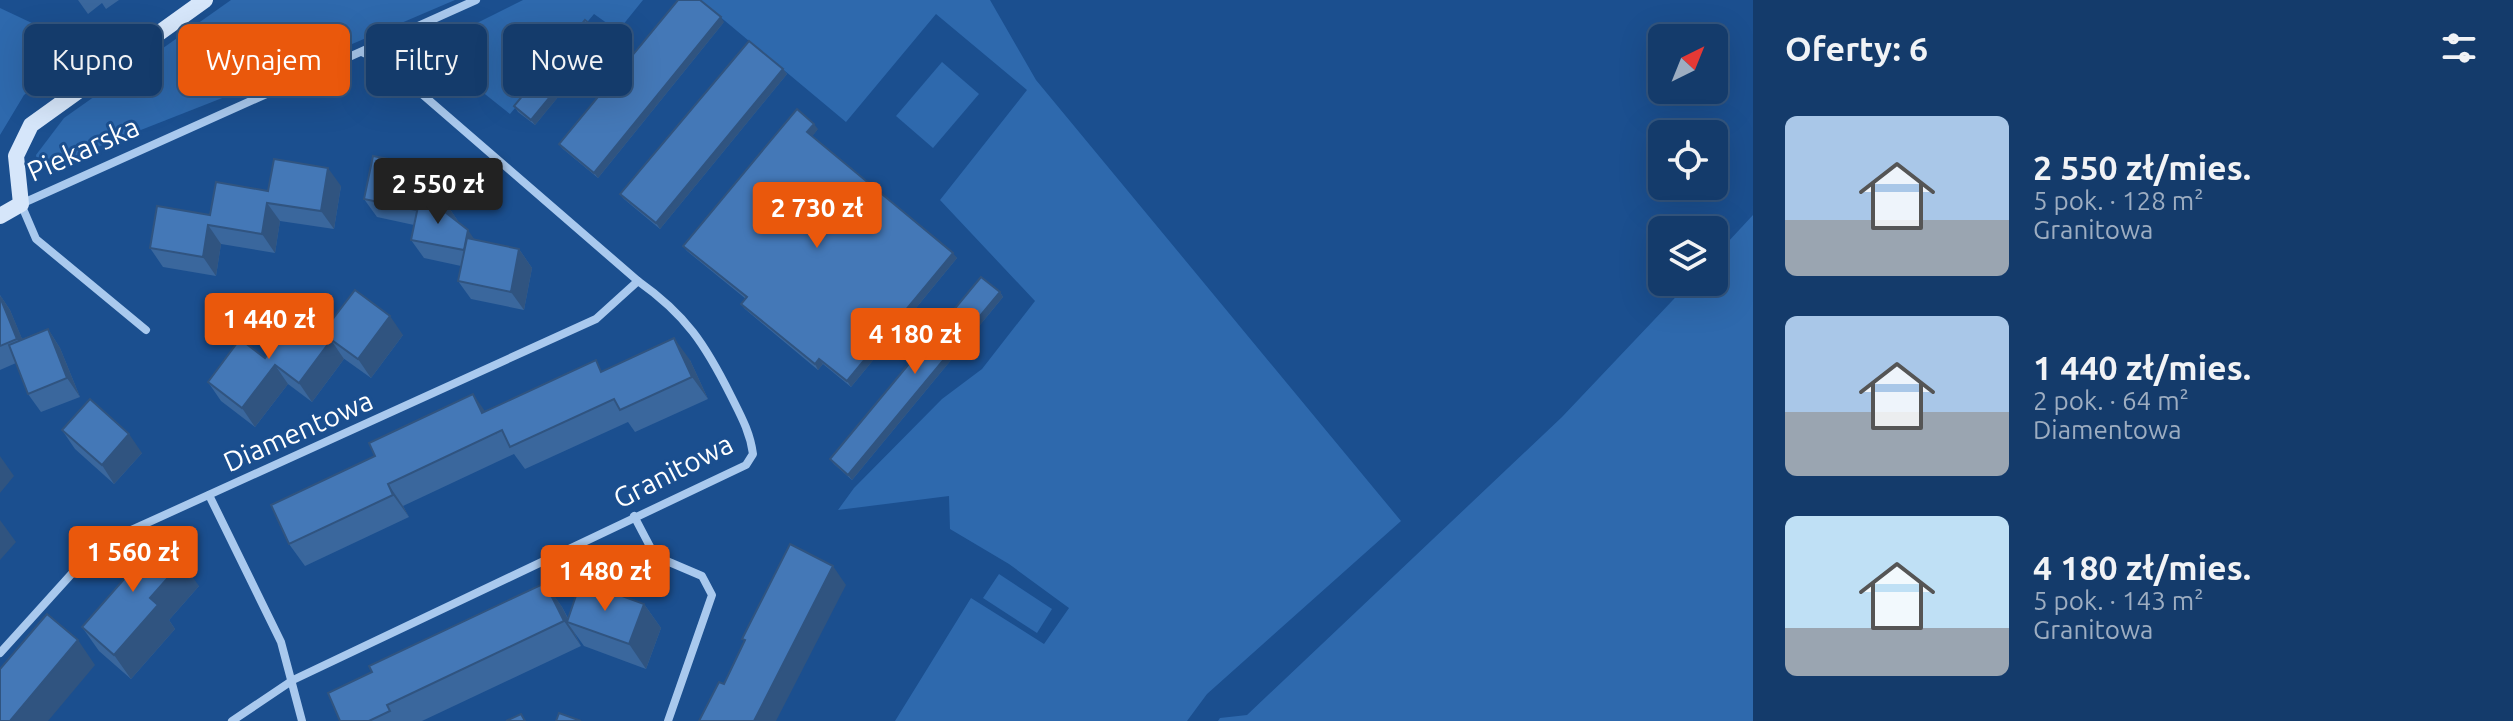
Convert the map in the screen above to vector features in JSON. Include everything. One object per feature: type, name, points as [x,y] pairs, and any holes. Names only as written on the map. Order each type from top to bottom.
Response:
[{"type":"street","points":[[146,330],[36,239],[21,204],[16,156],[31,125],[205,0]]},
{"type":"street","name":"Piekarska","points":[[0,216],[476,0]]},
{"type":"street","name":"Granitowa","points":[[232,721],[293,680],[746,465],[753,454],[751,436],[703,342],[664,299],[638,281],[386,63],[362,52]]},
{"type":"street","name":"Diamentowa","points":[[0,653],[76,569],[116,537],[596,319],[638,281]]},
{"type":"street","points":[[209,495],[281,642],[302,721]]},
{"type":"street","points":[[634,516],[655,556],[702,576],[712,595],[668,721]]},
{"type":"shaded area","points":[[231,0],[455,0],[399,24],[366,24],[366,38],[350,45],[350,24],[197,24]]},
{"type":"shaded area","points":[[523,0],[643,0],[624,24],[608,24],[594,14],[586,24],[503,24],[503,96],[525,96],[510,114],[487,96],[487,24],[475,24]]},
{"type":"shaded area","points":[[700,0],[990,0],[1036,80],[1401,521],[1207,694],[1187,721],[895,721],[971,598],[1044,644],[1069,608],[1009,564],[950,529],[949,496],[838,510],[854,488],[942,399],[982,369],[1035,301],[940,200],[1027,90],[936,14],[846,122]]},
{"type":"shaded area","points":[[0,8],[34,24],[24,24],[24,95],[0,135]]},
{"type":"shaded area","points":[[178,37],[178,96],[227,96],[39,170],[36,155],[64,118],[95,96],[162,96],[162,49]]},
{"type":"shaded area","points":[[942,62],[979,94],[933,148],[896,116]]},
{"type":"shaded area","points":[[1753,215],[1753,721],[1218,721],[1220,718],[1247,715],[1562,417],[1677,296],[1728,296],[1728,242]]},
{"type":"shaded area","points":[[999,574],[1052,609],[1037,633],[983,598]]},
{"type":"building","points":[[678,0],[700,0],[721,17],[594,173],[559,144],[599,96],[632,96],[632,56]]},
{"type":"building","points":[[749,41],[783,69],[656,223],[620,194]]},
{"type":"building","points":[[522,96],[551,96],[531,120],[514,106]]},
{"type":"building","points":[[797,109],[814,124],[807,132],[953,253],[847,381],[819,359],[815,364],[741,304],[747,297],[683,246]]},
{"type":"building","points":[[373,156],[425,166],[416,210],[364,199]]},
{"type":"building","points":[[274,159],[328,168],[321,211],[267,203],[262,234],[208,225],[203,257],[150,248],[157,206],[210,215],[216,182],[268,191]]},
{"type":"building","points":[[420,197],[445,202],[440,208],[468,230],[464,250],[411,240]]},
{"type":"building","points":[[467,238],[519,249],[511,292],[458,281]]},
{"type":"building","points":[[981,277],[1000,292],[848,475],[830,459]]},
{"type":"building","points":[[355,290],[390,316],[358,359],[322,333]]},
{"type":"building","points":[[0,297],[17,339],[0,346]]},
{"type":"building","points":[[297,315],[331,340],[299,383],[275,365],[242,408],[208,382],[240,339],[265,358]]},
{"type":"building","points":[[48,329],[67,378],[28,394],[9,345]]},
{"type":"building","points":[[674,338],[692,377],[620,410],[614,399],[510,447],[502,430],[388,484],[393,495],[289,544],[271,505],[375,456],[369,443],[473,394],[482,413],[596,360],[601,372]]},
{"type":"building","points":[[90,399],[129,434],[102,465],[62,430]]},
{"type":"building","points":[[149,533],[182,562],[150,598],[158,605],[114,655],[82,627],[126,577],[117,570]]},
{"type":"building","points":[[790,544],[833,566],[754,721],[699,721],[719,682],[724,684],[745,640],[742,639]]},
{"type":"building","points":[[581,581],[644,604],[629,644],[567,622]]},
{"type":"building","points":[[545,583],[564,621],[387,705],[390,711],[369,721],[340,721],[328,693],[372,672],[369,666]]},
{"type":"building","points":[[47,614],[78,640],[10,721],[0,721],[0,669]]},
{"type":"building","points":[[559,713],[581,721],[556,721]]},
{"type":"building","points":[[521,714],[525,721],[506,721]]}]
